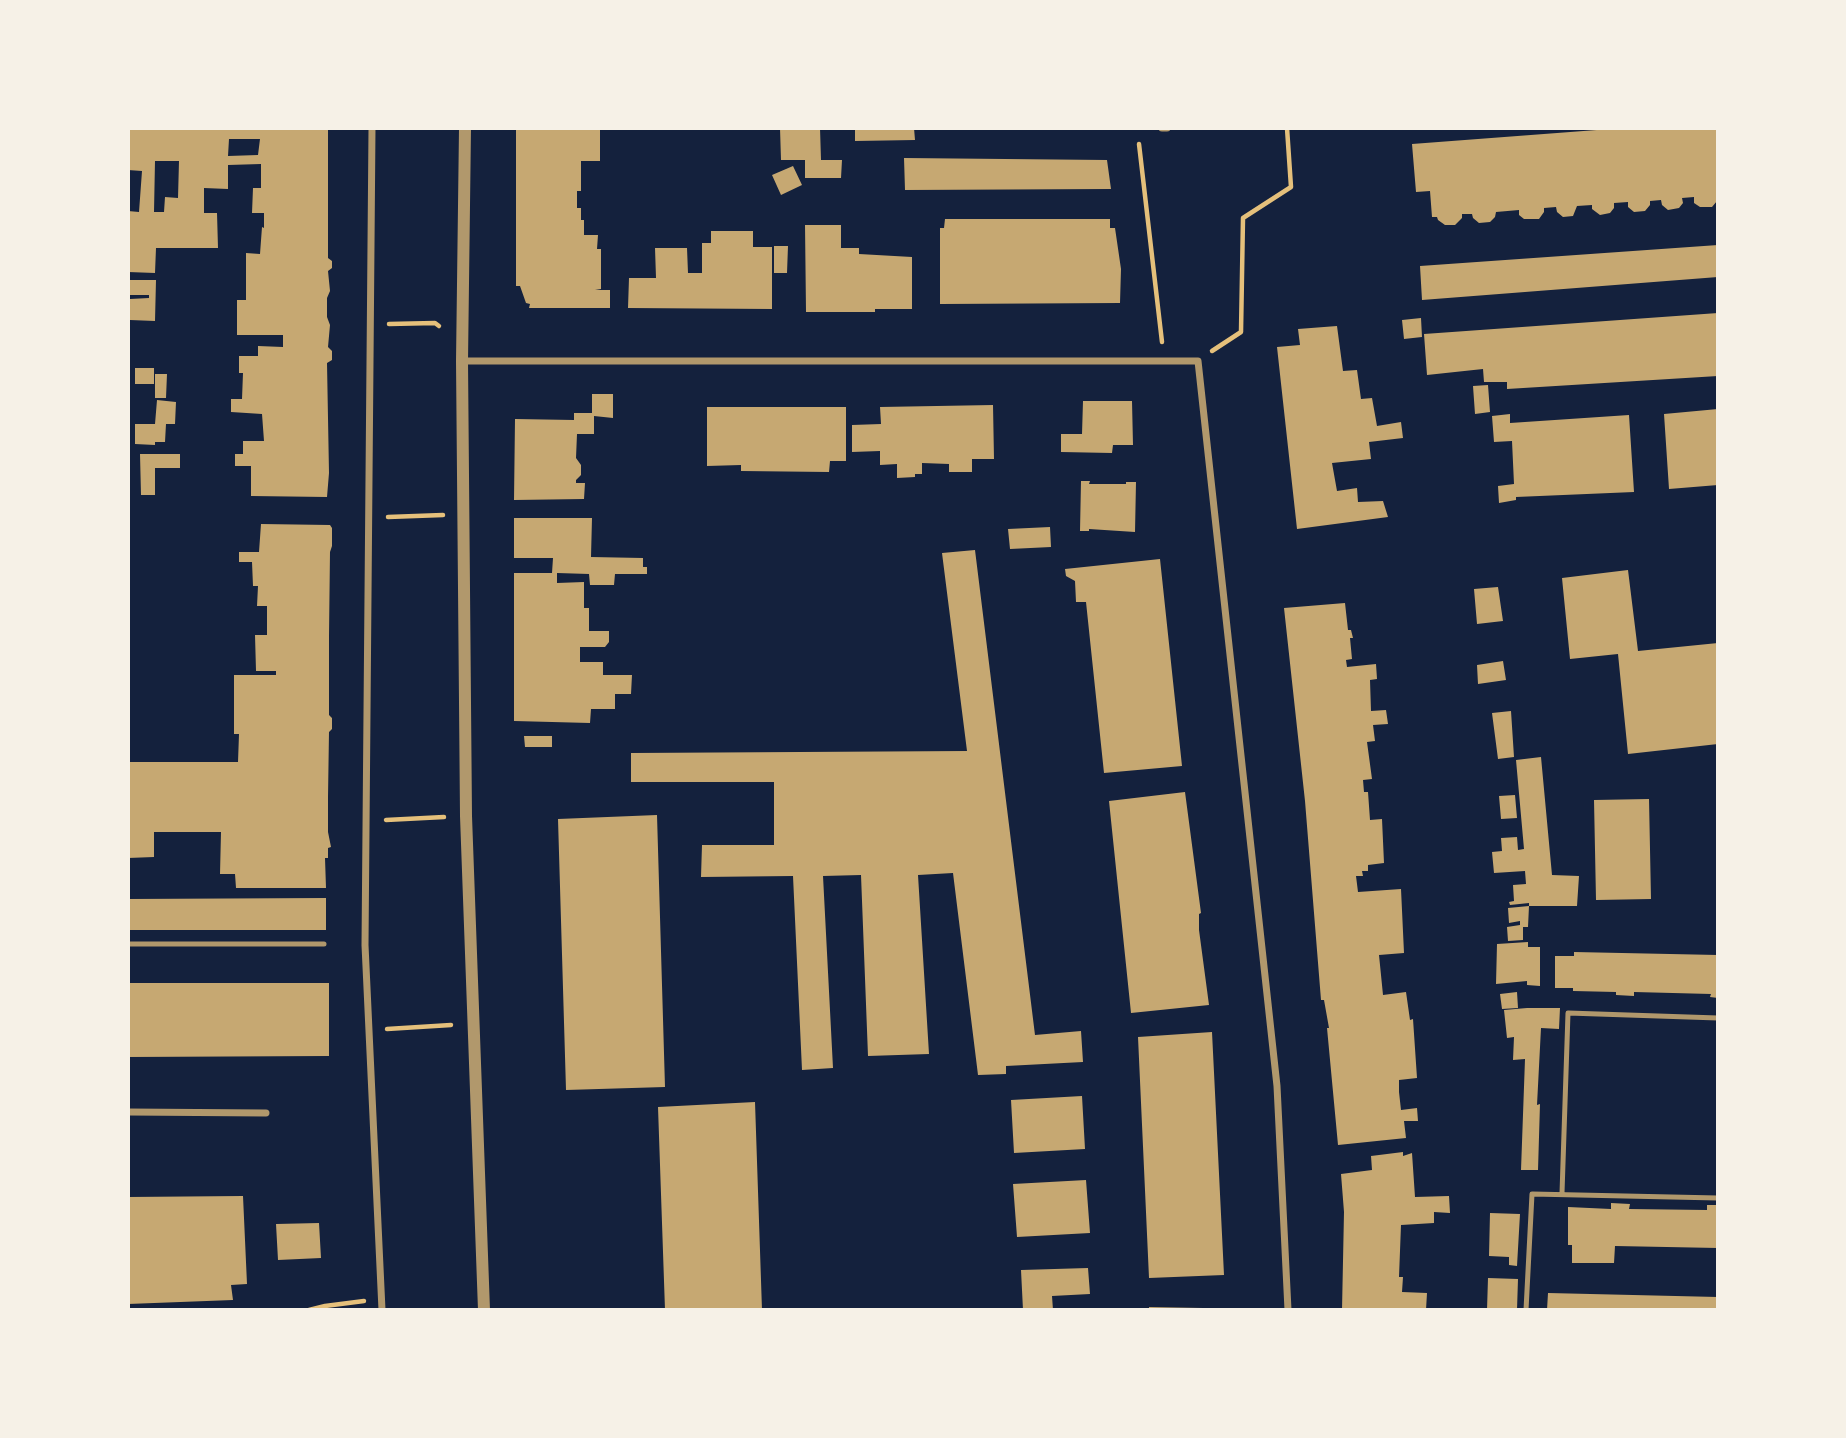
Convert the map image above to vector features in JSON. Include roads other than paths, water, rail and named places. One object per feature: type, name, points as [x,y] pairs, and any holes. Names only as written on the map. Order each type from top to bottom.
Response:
[{"type":"street","points":[[372,128],[365,945],[382,1310]]},
{"type":"street","points":[[465,128],[462,361],[466,816],[484,1310]]},
{"type":"street","points":[[462,361],[1198,361],[1276,1073],[1288,1310]]},
{"type":"street","points":[[128,1112],[265,1113]]},
{"type":"lane","points":[[128,944],[324,944]]},
{"type":"lane","points":[[1562,1194],[1568,1013],[1718,1018]]},
{"type":"lane","points":[[1525,1310],[1532,1194],[1718,1199]]}]
